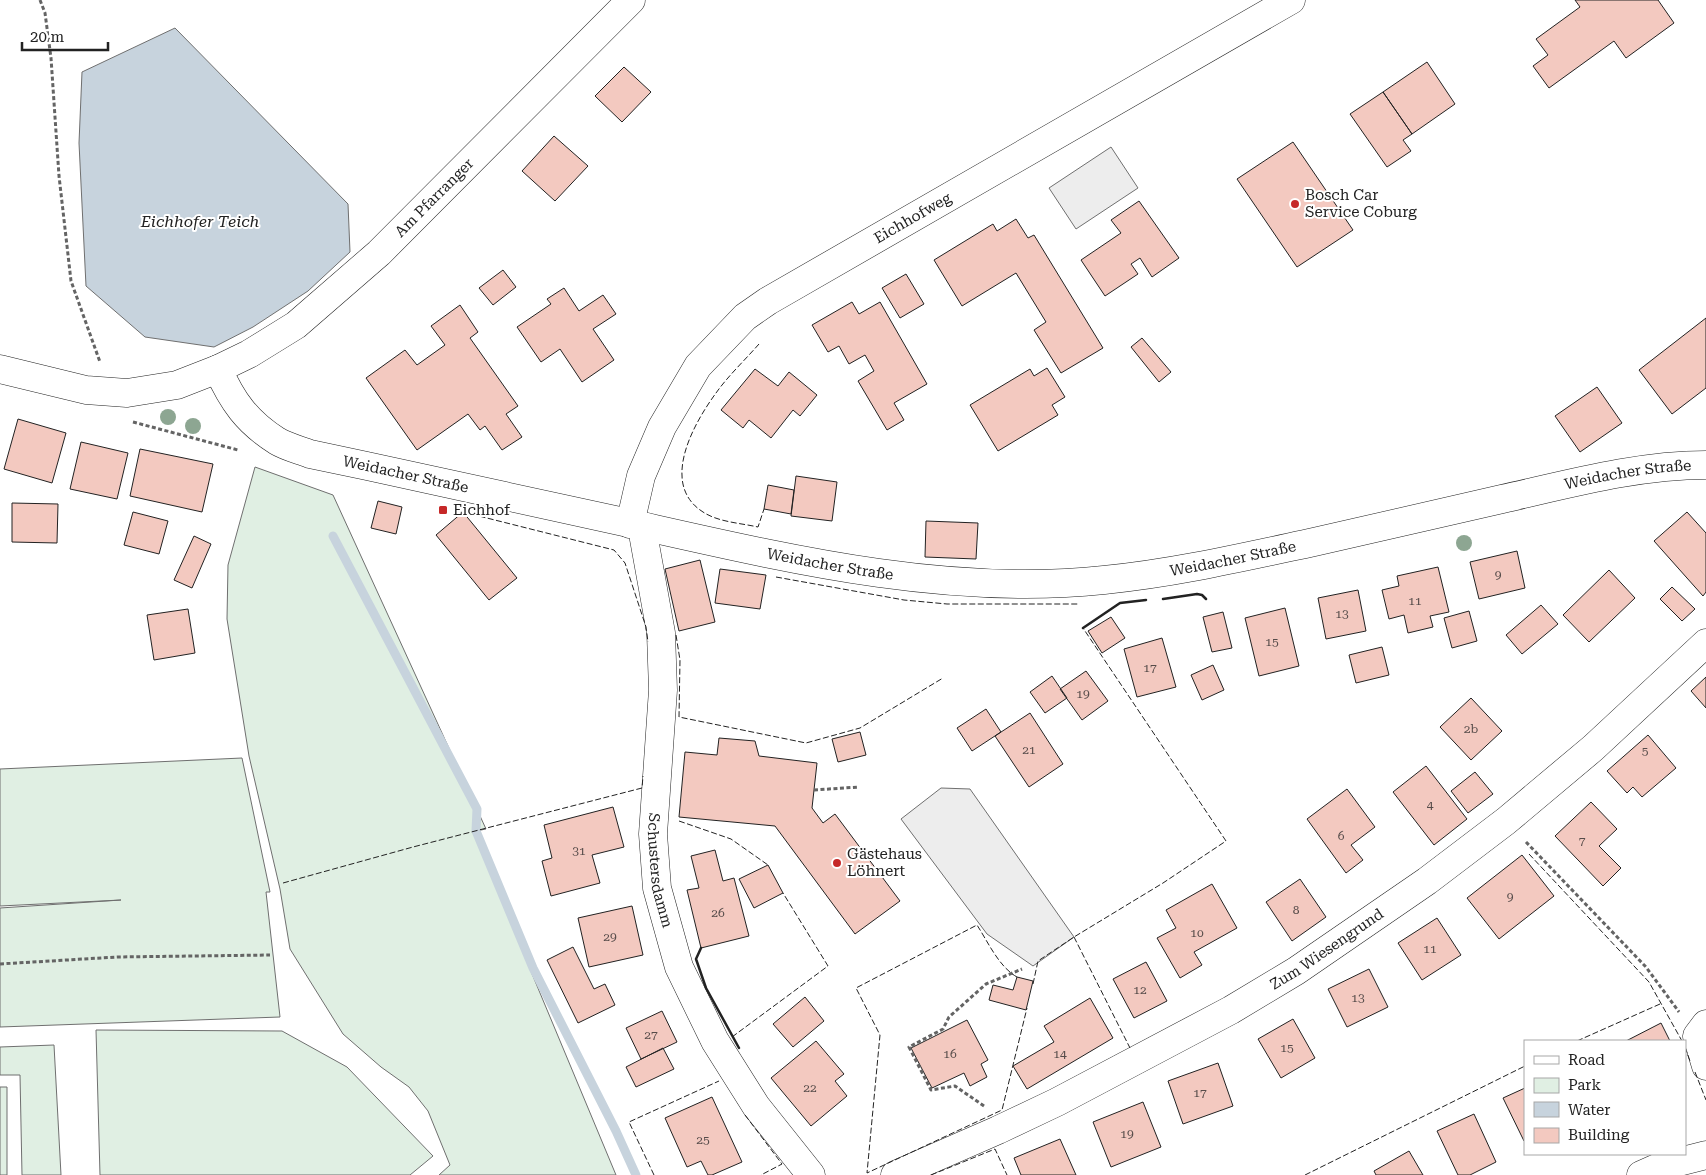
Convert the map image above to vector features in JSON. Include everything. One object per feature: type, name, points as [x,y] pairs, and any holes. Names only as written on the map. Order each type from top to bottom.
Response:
[{"type":"street","name":"Am Pfarranger","points":[[218,369],[249,354],[296,325],[379,253],[631,0]]},
{"type":"street","name":"Eichhofweg","points":[[636,526],[641,476],[662,427],[698,366],[745,317],[768,301],[1291,0]]},
{"type":"street","points":[[0,369],[86,390],[127,393],[177,385],[218,369]]},
{"type":"street","name":"Weidacher Straße","points":[[218,369],[235,403],[247,417],[278,442],[310,454],[636,526],[852,570],[940,581],[982,584],[1067,584],[1206,566],[1584,481],[1656,468],[1706,465]]},
{"type":"street","name":"Schustersdamm","points":[[636,526],[661,633],[663,690],[653,834],[657,888],[679,966],[715,1041],[756,1106],[811,1175]]},
{"type":"street","name":"Zum Wiesengrund","points":[[895,1175],[1057,1102],[1231,1010],[1296,971],[1427,881],[1506,820],[1593,748],[1706,643]]},
{"type":"street","points":[[1701,1030],[1706,1066]]},
{"type":"street","points":[[1642,1175],[1659,1167],[1706,1155]]},
{"type":"path","points":[[40,0],[45,14],[51,58],[59,176],[71,281],[102,366],[104,392]]},
{"type":"path","points":[[132,422],[243,451]]},
{"type":"path","points":[[814,790],[859,787]]},
{"type":"path","points":[[1506,820],[1646,967],[1701,1030]]},
{"type":"path","points":[[0,964],[117,957],[270,956]]},
{"type":"path","points":[[986,1107],[955,1086],[931,1090],[909,1046],[943,1029],[949,1017],[986,984],[1022,969]]},
{"type":"green space","points":[[255,467],[333,495],[486,829],[476,831],[530,969],[616,1175],[439,1175],[450,1165],[428,1111],[409,1087],[381,1067],[343,1034],[290,949],[280,889],[249,756],[227,619],[228,565]]},
{"type":"green space","points":[[242,758],[270,892],[266,892],[280,1017],[0,1027],[0,908],[121,900],[0,906],[0,769]]},
{"type":"green space","points":[[96,1030],[282,1031],[347,1067],[433,1156],[410,1175],[100,1175]]},
{"type":"green space","points":[[54,1045],[61,1175],[22,1175],[20,1075],[0,1075],[0,1047]]},
{"type":"green space","points":[[0,1087],[7,1087],[7,1175],[0,1175]]},
{"type":"shaded area","points":[[1111,147],[1138,188],[1076,229],[1049,188]]},
{"type":"shaded area","points":[[941,788],[970,789],[1074,937],[1033,966],[987,934],[901,819]]},
{"type":"water","name":"Eichhofer Teich","points":[[175,28],[348,204],[350,252],[308,291],[253,327],[214,347],[145,337],[86,286],[79,143],[82,72]]},
{"type":"building","points":[[1575,0],[1658,0],[1674,23],[1626,58],[1614,41],[1549,88],[1533,66],[1548,55],[1536,39],[1580,7]]},
{"type":"building","points":[[1427,62],[1455,104],[1412,134],[1383,92]]},
{"type":"building","points":[[624,67],[651,92],[622,122],[595,96]]},
{"type":"building","points":[[1383,92],[1412,134],[1403,140],[1411,151],[1387,167],[1350,114]]},
{"type":"building","points":[[554,136],[588,166],[555,201],[522,171]]},
{"type":"building","name":"Bosch Car Service Coburg","points":[[1293,142],[1353,230],[1297,267],[1237,179]]},
{"type":"building","points":[[1139,201],[1179,258],[1152,277],[1140,258],[1131,264],[1138,274],[1105,296],[1081,260],[1121,233],[1111,220]]},
{"type":"building","points":[[1016,219],[1028,238],[1034,235],[1103,348],[1061,373],[1034,330],[1046,322],[1016,273],[962,306],[934,260],[993,224],[997,231]]},
{"type":"building","points":[[503,270],[516,287],[493,305],[479,288]]},
{"type":"building","points":[[906,274],[924,304],[900,318],[882,288]]},
{"type":"building","points":[[564,288],[579,311],[603,295],[616,314],[593,329],[614,360],[582,382],[560,349],[541,362],[517,327],[551,304],[547,299]]},
{"type":"building","points":[[852,302],[859,314],[880,302],[927,384],[894,403],[904,420],[887,430],[858,381],[874,371],[865,355],[849,364],[839,346],[828,352],[812,325]]},
{"type":"building","points":[[460,305],[478,332],[470,338],[518,406],[506,414],[522,437],[502,450],[485,426],[480,430],[468,414],[417,450],[366,378],[405,350],[417,365],[445,345],[431,326]]},
{"type":"building","points":[[1706,318],[1706,388],[1672,414],[1639,370]]},
{"type":"building","points":[[1142,338],[1171,372],[1159,382],[1131,347]]},
{"type":"building","points":[[1047,368],[1065,397],[1052,405],[1058,415],[998,451],[970,405],[1030,369],[1034,376]]},
{"type":"building","points":[[755,369],[778,386],[789,372],[817,395],[800,416],[793,410],[771,438],[749,420],[743,428],[721,410]]},
{"type":"building","points":[[1597,387],[1622,423],[1580,452],[1555,416]]},
{"type":"building","points":[[18,419],[66,433],[52,483],[4,469]]},
{"type":"building","points":[[81,442],[128,453],[117,499],[70,489]]},
{"type":"building","points":[[140,449],[213,464],[202,512],[130,496]]},
{"type":"building","points":[[796,476],[837,482],[832,521],[791,516]]},
{"type":"building","points":[[768,485],[794,490],[791,514],[764,509]]},
{"type":"building","points":[[378,501],[402,507],[396,534],[371,528]]},
{"type":"building","points":[[12,503],[58,504],[57,543],[12,542]]},
{"type":"building","points":[[133,512],[168,521],[159,554],[124,545]]},
{"type":"building","points":[[463,512],[517,578],[489,600],[436,535]]},
{"type":"building","points":[[1687,512],[1706,533],[1706,592],[1703,596],[1654,541]]},
{"type":"building","points":[[926,521],[978,523],[976,559],[925,557]]},
{"type":"building","points":[[194,536],[211,544],[192,588],[174,580]]},
{"type":"building","points":[[1517,551],[1525,588],[1479,599],[1470,562]]},
{"type":"building","points":[[700,560],[715,622],[679,631],[665,569]]},
{"type":"building","points":[[1438,567],[1449,612],[1430,616],[1433,627],[1408,633],[1404,615],[1389,619],[1382,590],[1399,586],[1397,576]]},
{"type":"building","points":[[720,569],[766,575],[760,609],[715,603]]},
{"type":"building","points":[[1609,570],[1635,598],[1589,642],[1563,615]]},
{"type":"building","points":[[1672,587],[1695,609],[1682,621],[1660,599]]},
{"type":"building","points":[[1358,590],[1366,631],[1326,639],[1318,598]]},
{"type":"building","points":[[1541,605],[1558,624],[1522,654],[1506,635]]},
{"type":"building","points":[[1285,608],[1299,666],[1259,676],[1245,618]]},
{"type":"building","points":[[188,609],[195,653],[154,660],[147,615]]},
{"type":"building","points":[[1469,611],[1477,641],[1452,648],[1444,618]]},
{"type":"building","points":[[1223,612],[1232,648],[1212,652],[1203,617]]},
{"type":"building","points":[[1111,617],[1125,638],[1102,653],[1088,631]]},
{"type":"building","points":[[1162,638],[1176,687],[1137,697],[1124,649]]},
{"type":"building","points":[[1382,647],[1389,675],[1356,683],[1349,655]]},
{"type":"building","points":[[1213,665],[1224,690],[1202,700],[1191,675]]},
{"type":"building","points":[[1086,671],[1108,701],[1082,720],[1060,689]]},
{"type":"building","points":[[1052,676],[1067,698],[1045,713],[1030,692]]},
{"type":"building","points":[[1706,677],[1706,708],[1691,691]]},
{"type":"building","points":[[1471,698],[1502,731],[1471,760],[1440,727]]},
{"type":"building","points":[[986,709],[1001,732],[972,751],[957,728]]},
{"type":"building","points":[[1030,713],[1063,764],[1029,787],[995,736]]},
{"type":"building","points":[[860,732],[866,755],[838,762],[832,739]]},
{"type":"building","points":[[1648,735],[1676,768],[1642,797],[1633,787],[1627,793],[1607,771]]},
{"type":"building","name":"Gästehaus Löhnert","points":[[719,738],[755,741],[759,756],[817,763],[812,808],[823,823],[835,814],[900,901],[855,934],[775,826],[679,817],[685,752],[717,755]]},
{"type":"building","points":[[1426,766],[1467,819],[1434,845],[1393,792]]},
{"type":"building","points":[[1475,772],[1493,794],[1468,813],[1451,791]]},
{"type":"building","points":[[1347,789],[1375,827],[1351,845],[1363,860],[1346,873],[1307,819]]},
{"type":"building","points":[[1591,802],[1617,829],[1599,846],[1621,868],[1603,886],[1555,836]]},
{"type":"building","points":[[613,807],[624,847],[592,855],[600,883],[551,896],[542,861],[552,858],[544,825]]},
{"type":"building","points":[[715,850],[723,881],[734,878],[749,936],[701,948],[687,890],[699,888],[691,856]]},
{"type":"building","points":[[1522,855],[1554,896],[1499,939],[1467,898]]},
{"type":"building","points":[[768,865],[783,893],[754,908],[739,879]]},
{"type":"building","points":[[1300,879],[1326,917],[1292,941],[1266,902]]},
{"type":"building","points":[[1212,884],[1237,928],[1194,952],[1202,965],[1180,978],[1157,938],[1176,928],[1166,910]]},
{"type":"building","points":[[632,906],[643,955],[589,967],[578,918]]},
{"type":"building","points":[[1437,918],[1461,955],[1422,980],[1398,943]]},
{"type":"building","points":[[573,947],[594,989],[605,984],[615,1005],[578,1023],[547,960]]},
{"type":"building","points":[[1146,962],[1167,1001],[1134,1018],[1113,979]]},
{"type":"building","points":[[1369,969],[1388,1007],[1347,1027],[1328,989]]},
{"type":"building","points":[[1017,977],[1033,981],[1026,1010],[989,1000],[993,985],[1013,990]]},
{"type":"building","points":[[805,997],[824,1021],[793,1047],[773,1024]]},
{"type":"building","points":[[1090,998],[1113,1038],[1027,1089],[1013,1066],[1054,1042],[1044,1026]]},
{"type":"building","points":[[662,1011],[677,1042],[641,1059],[626,1028]]},
{"type":"building","points":[[1293,1019],[1315,1058],[1281,1078],[1258,1039]]},
{"type":"building","points":[[967,1020],[988,1060],[981,1064],[987,1077],[970,1086],[964,1073],[932,1088],[911,1048]]},
{"type":"building","points":[[1661,1023],[1670,1040],[1628,1040]]},
{"type":"building","points":[[816,1041],[844,1074],[835,1081],[847,1096],[811,1126],[771,1078]]},
{"type":"building","points":[[663,1048],[674,1069],[636,1087],[626,1067]]},
{"type":"building","points":[[1218,1063],[1233,1106],[1183,1124],[1168,1081]]},
{"type":"building","points":[[1524,1088],[1524,1141],[1503,1098]]},
{"type":"building","points":[[712,1097],[742,1162],[708,1175],[701,1161],[687,1167],[665,1118]]},
{"type":"building","points":[[1143,1102],[1161,1147],[1111,1167],[1093,1122]]},
{"type":"building","points":[[1474,1114],[1496,1162],[1470,1175],[1458,1175],[1437,1131]]},
{"type":"building","points":[[1060,1139],[1076,1175],[1021,1175],[1014,1158]]},
{"type":"building","points":[[1409,1151],[1423,1175],[1376,1175],[1374,1171]]},
{"type":"waterway","points":[[333,536],[477,809],[476,831],[533,968],[616,1131],[636,1175]]},
{"type":"fence","points":[[759,344],[726,380],[707,406],[691,436],[682,470],[683,486],[690,500],[709,515],[722,520],[758,527],[764,509]]},
{"type":"fence","points":[[463,512],[614,550],[625,563],[646,627],[648,642]]},
{"type":"fence","points":[[776,577],[904,600],[947,604],[1079,604]]},
{"type":"fence","points":[[1033,984],[1038,961],[1163,883],[1226,841],[1083,628]]},
{"type":"fence","points":[[676,635],[680,660],[679,717],[806,743],[860,728],[943,678]]},
{"type":"fence","points":[[283,883],[413,847],[642,788],[643,776]]},
{"type":"fence","points":[[679,821],[731,839],[768,865]]},
{"type":"fence","points":[[1529,854],[1649,982],[1681,1040]]},
{"type":"fence","points":[[732,1037],[828,966],[783,893]]},
{"type":"fence","points":[[1017,977],[999,961],[977,925],[856,988],[880,1035],[867,1173],[1002,1110],[1027,1008]]},
{"type":"fence","points":[[1074,937],[1130,1048]]},
{"type":"fence","points":[[1579,1040],[1660,1004]]},
{"type":"fence","points":[[1686,1050],[1690,1061]]},
{"type":"fence","points":[[1305,1175],[1524,1066]]},
{"type":"fence","points":[[1695,1072],[1706,1100]]},
{"type":"fence","points":[[654,1175],[629,1122],[719,1081]]},
{"type":"fence","points":[[745,1115],[782,1164],[761,1175]]},
{"type":"fence","points":[[931,1175],[995,1149],[1007,1175]]},
{"type":"wall","points":[[1163,599],[1197,594],[1202,595],[1206,599]]},
{"type":"wall","points":[[1083,628],[1120,603],[1146,600]]},
{"type":"wall","points":[[701,948],[696,959],[706,988],[739,1048]]},
{"type":"place","name":"Bosch Car Service Coburg","points":[[1295,204]]},
{"type":"place","name":"Eichhof","points":[[443,510]]},
{"type":"place","name":"Gästehaus Löhnert","points":[[837,863]]}]
